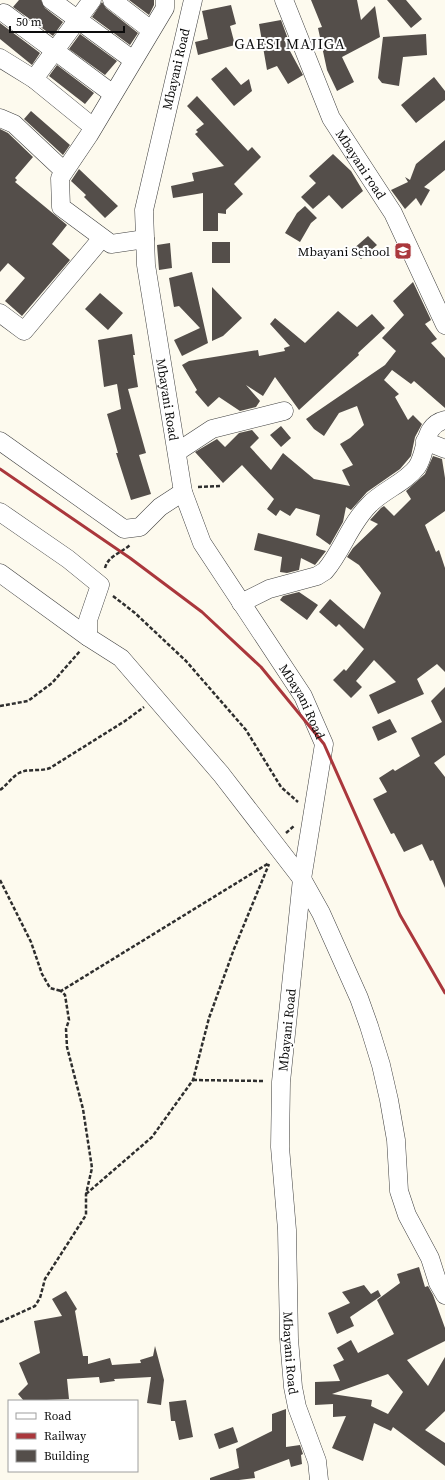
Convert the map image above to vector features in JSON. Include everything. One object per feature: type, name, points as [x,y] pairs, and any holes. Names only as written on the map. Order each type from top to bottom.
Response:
[{"type":"street","points":[[51,0],[133,60]]},
{"type":"street","points":[[34,79],[92,0]]},
{"type":"street","points":[[112,0],[151,30]]},
{"type":"street","points":[[145,239],[111,244],[102,238],[61,207],[60,178],[94,127],[165,8],[165,0]]},
{"type":"street","name":"Mbayani Road","points":[[193,0],[144,210],[146,265],[183,492],[202,542],[240,603],[303,696],[324,744],[302,879],[281,1082],[280,1147],[287,1230],[288,1339],[293,1387],[297,1407],[316,1461],[319,1480]]},
{"type":"street","name":"Mbayani road","points":[[284,0],[331,118],[393,213],[445,325]]},
{"type":"street","points":[[6,11],[113,94]]},
{"type":"street","points":[[0,58],[34,79],[94,127]]},
{"type":"street","points":[[0,118],[14,124],[64,171]]},
{"type":"street","points":[[0,313],[24,331],[102,238]]},
{"type":"street","points":[[177,452],[212,429],[284,411]]},
{"type":"street","points":[[240,603],[269,589],[317,576],[325,571],[369,504],[416,468],[424,453],[425,441],[430,430],[440,421],[445,420]]},
{"type":"street","points":[[0,441],[124,529],[140,527],[160,507],[183,492]]},
{"type":"street","points":[[425,441],[445,449]]},
{"type":"street","points":[[0,512],[68,559],[100,585],[88,620],[88,637]]},
{"type":"street","points":[[0,572],[88,637],[121,658],[221,774],[302,879],[321,913],[359,998],[371,1032],[382,1065],[389,1100],[396,1140],[400,1191],[407,1215],[443,1286]]},
{"type":"path","points":[[183,492],[198,487],[222,486]]},
{"type":"path","points":[[86,1194],[152,1137],[193,1080],[209,1018],[276,844],[287,832],[312,813],[280,787],[246,730],[186,661],[135,613],[100,585],[106,564],[113,556],[129,546],[140,527]]},
{"type":"path","points":[[0,706],[28,700],[52,683],[86,644],[88,637]]},
{"type":"path","points":[[0,790],[19,773],[33,770],[42,772],[50,768],[125,721],[155,698]]},
{"type":"path","points":[[61,991],[269,864]]},
{"type":"path","points":[[0,880],[31,942],[42,974],[50,988],[61,991],[65,995],[69,1020],[66,1029],[67,1047],[87,1127],[88,1147],[92,1168],[86,1194],[86,1215],[45,1279],[40,1298],[35,1306],[0,1322]]},
{"type":"path","points":[[193,1080],[281,1082]]},
{"type":"building","points":[[19,0],[41,0],[45,8],[63,22],[53,36],[13,7]]},
{"type":"building","points":[[129,0],[154,0],[154,5],[149,15]]},
{"type":"building","points":[[311,0],[357,0],[361,20],[375,6],[380,37],[342,57],[354,82],[337,91],[327,70],[318,28],[322,27]]},
{"type":"building","points":[[387,0],[406,0],[422,19],[411,28]]},
{"type":"building","points":[[102,2],[106,8],[138,33],[130,45],[92,17]]},
{"type":"building","points":[[231,5],[236,24],[230,26],[235,45],[198,55],[195,42],[208,39],[202,11]]},
{"type":"building","points":[[281,20],[288,39],[284,40],[303,75],[288,84],[277,66],[267,70],[259,24]]},
{"type":"building","points":[[0,23],[40,53],[32,65],[0,39]]},
{"type":"building","points":[[80,34],[117,61],[105,75],[69,49]]},
{"type":"building","points":[[426,34],[427,55],[403,57],[399,86],[382,83],[378,78],[383,37]]},
{"type":"building","points":[[57,65],[94,93],[85,104],[49,76]]},
{"type":"building","points":[[226,67],[241,85],[249,79],[252,91],[234,106],[211,79]]},
{"type":"building","points":[[434,77],[445,91],[445,100],[416,123],[401,105]]},
{"type":"building","points":[[197,96],[248,151],[252,147],[261,157],[234,184],[243,194],[226,210],[226,214],[218,213],[218,231],[203,231],[203,193],[173,198],[171,186],[194,181],[192,173],[224,166],[195,134],[198,132],[196,130],[204,124],[187,106]]},
{"type":"building","points":[[31,111],[70,145],[63,155],[24,119]]},
{"type":"building","points":[[0,129],[8,133],[33,157],[15,178],[17,180],[15,182],[67,225],[52,244],[70,260],[22,316],[5,301],[25,278],[8,263],[0,272]]},
{"type":"building","points":[[445,140],[445,170],[424,187],[430,190],[421,206],[416,198],[405,209],[391,190],[408,182],[405,177],[410,180],[416,164]]},
{"type":"building","points":[[333,154],[351,171],[363,191],[342,209],[329,195],[313,209],[301,197],[316,183],[309,176]]},
{"type":"building","points":[[79,169],[118,206],[105,218],[84,197],[86,195],[71,181]]},
{"type":"building","points":[[305,206],[317,218],[311,223],[300,242],[285,233],[297,213]]},
{"type":"building","points":[[368,236],[377,245],[361,259],[352,250]]},
{"type":"building","points":[[212,242],[230,242],[230,263],[212,263]]},
{"type":"building","points":[[170,243],[172,268],[159,270],[157,245]]},
{"type":"building","points":[[192,272],[208,343],[182,356],[174,340],[200,328],[179,306],[174,307],[169,278]]},
{"type":"building","points":[[413,282],[431,320],[425,324],[437,339],[431,343],[445,358],[445,408],[414,381],[411,384],[392,370],[384,380],[399,394],[395,397],[408,420],[413,415],[422,424],[415,437],[411,456],[400,469],[367,492],[351,510],[346,507],[343,522],[330,545],[316,535],[320,515],[296,508],[290,516],[280,510],[276,516],[267,509],[274,499],[242,465],[223,483],[195,452],[217,439],[225,447],[239,433],[252,430],[259,438],[250,447],[271,470],[283,453],[314,479],[350,486],[342,470],[353,465],[340,444],[350,438],[364,425],[357,406],[339,413],[324,436],[314,429],[306,419],[385,365],[396,351],[382,338],[404,315],[393,301]]},
{"type":"building","points":[[212,287],[242,318],[223,336],[212,341]]},
{"type":"building","points":[[100,293],[123,313],[108,330],[85,309]]},
{"type":"building","points":[[338,311],[357,327],[372,314],[385,328],[358,353],[359,355],[299,410],[275,377],[263,396],[246,385],[260,401],[256,407],[240,411],[219,397],[208,407],[195,392],[197,390],[182,365],[189,361],[258,350],[259,356],[285,351],[284,348],[290,346],[270,324],[275,318],[305,343]]},
{"type":"building","points":[[132,334],[135,355],[133,355],[138,387],[128,389],[146,453],[139,455],[151,494],[131,500],[116,453],[118,453],[107,414],[121,409],[117,384],[104,387],[98,340]]},
{"type":"building","points":[[281,426],[291,438],[281,447],[270,435]]},
{"type":"building","points":[[433,456],[442,459],[445,478],[445,511],[425,525],[436,552],[439,550],[445,568],[445,672],[437,664],[417,679],[424,694],[378,714],[369,695],[396,682],[374,660],[356,681],[362,687],[351,698],[333,680],[344,669],[346,671],[364,649],[339,624],[336,627],[319,612],[330,599],[364,629],[381,593],[359,565],[347,557],[353,548],[378,524],[370,520],[381,508],[384,506],[394,516],[411,499],[406,491],[425,474]]},
{"type":"building","points":[[258,533],[326,551],[315,565],[301,558],[299,570],[287,573],[280,572],[282,557],[254,550]]},
{"type":"building","points":[[299,592],[318,605],[307,620],[280,600],[283,596]]},
{"type":"building","points":[[445,687],[445,755],[434,763],[445,777],[445,888],[433,860],[430,861],[422,844],[404,852],[394,833],[391,834],[373,799],[387,792],[379,778],[393,769],[395,771],[420,756],[411,738],[442,722],[431,701]]},
{"type":"building","points":[[390,719],[397,732],[378,741],[372,727]]},
{"type":"building","points":[[419,1267],[425,1287],[428,1286],[433,1295],[445,1328],[445,1341],[407,1360],[428,1386],[445,1357],[445,1411],[425,1430],[445,1443],[445,1466],[393,1427],[391,1431],[374,1423],[363,1461],[332,1448],[346,1416],[333,1417],[333,1404],[315,1405],[315,1382],[340,1381],[333,1365],[344,1360],[337,1348],[351,1340],[358,1353],[394,1334],[377,1300],[400,1283],[397,1274]],"holes":[[[388,1374],[403,1392],[388,1414],[371,1406],[372,1400],[332,1394]]]},
{"type":"building","points":[[364,1285],[371,1294],[378,1290],[381,1296],[350,1317],[354,1326],[337,1334],[328,1313],[350,1303],[342,1292]]},
{"type":"building","points":[[66,1291],[77,1309],[75,1311],[83,1356],[88,1356],[88,1364],[110,1358],[112,1365],[141,1363],[140,1360],[153,1356],[155,1346],[164,1380],[161,1405],[147,1403],[151,1377],[114,1379],[115,1381],[100,1383],[99,1377],[67,1379],[69,1399],[23,1400],[18,1394],[28,1384],[19,1363],[40,1353],[34,1321],[62,1316],[52,1299]]},
{"type":"building","points":[[186,1400],[193,1437],[179,1440],[175,1421],[171,1421],[169,1402]]},
{"type":"building","points":[[286,1409],[286,1447],[300,1445],[303,1454],[301,1455],[302,1464],[291,1467],[289,1459],[254,1472],[255,1478],[239,1480],[210,1480],[210,1478],[239,1468],[236,1449],[272,1431],[272,1414]]},
{"type":"building","points":[[233,1427],[238,1442],[219,1449],[214,1434]]},
{"type":"railway","points":[[0,469],[130,558],[202,612],[261,667],[324,744],[400,915],[445,993]]},
{"type":"place","name":"Mbayani School","points":[[403,251]]},
{"type":"district","name":"GAESI MAJIGA","points":[[290,43]]}]
